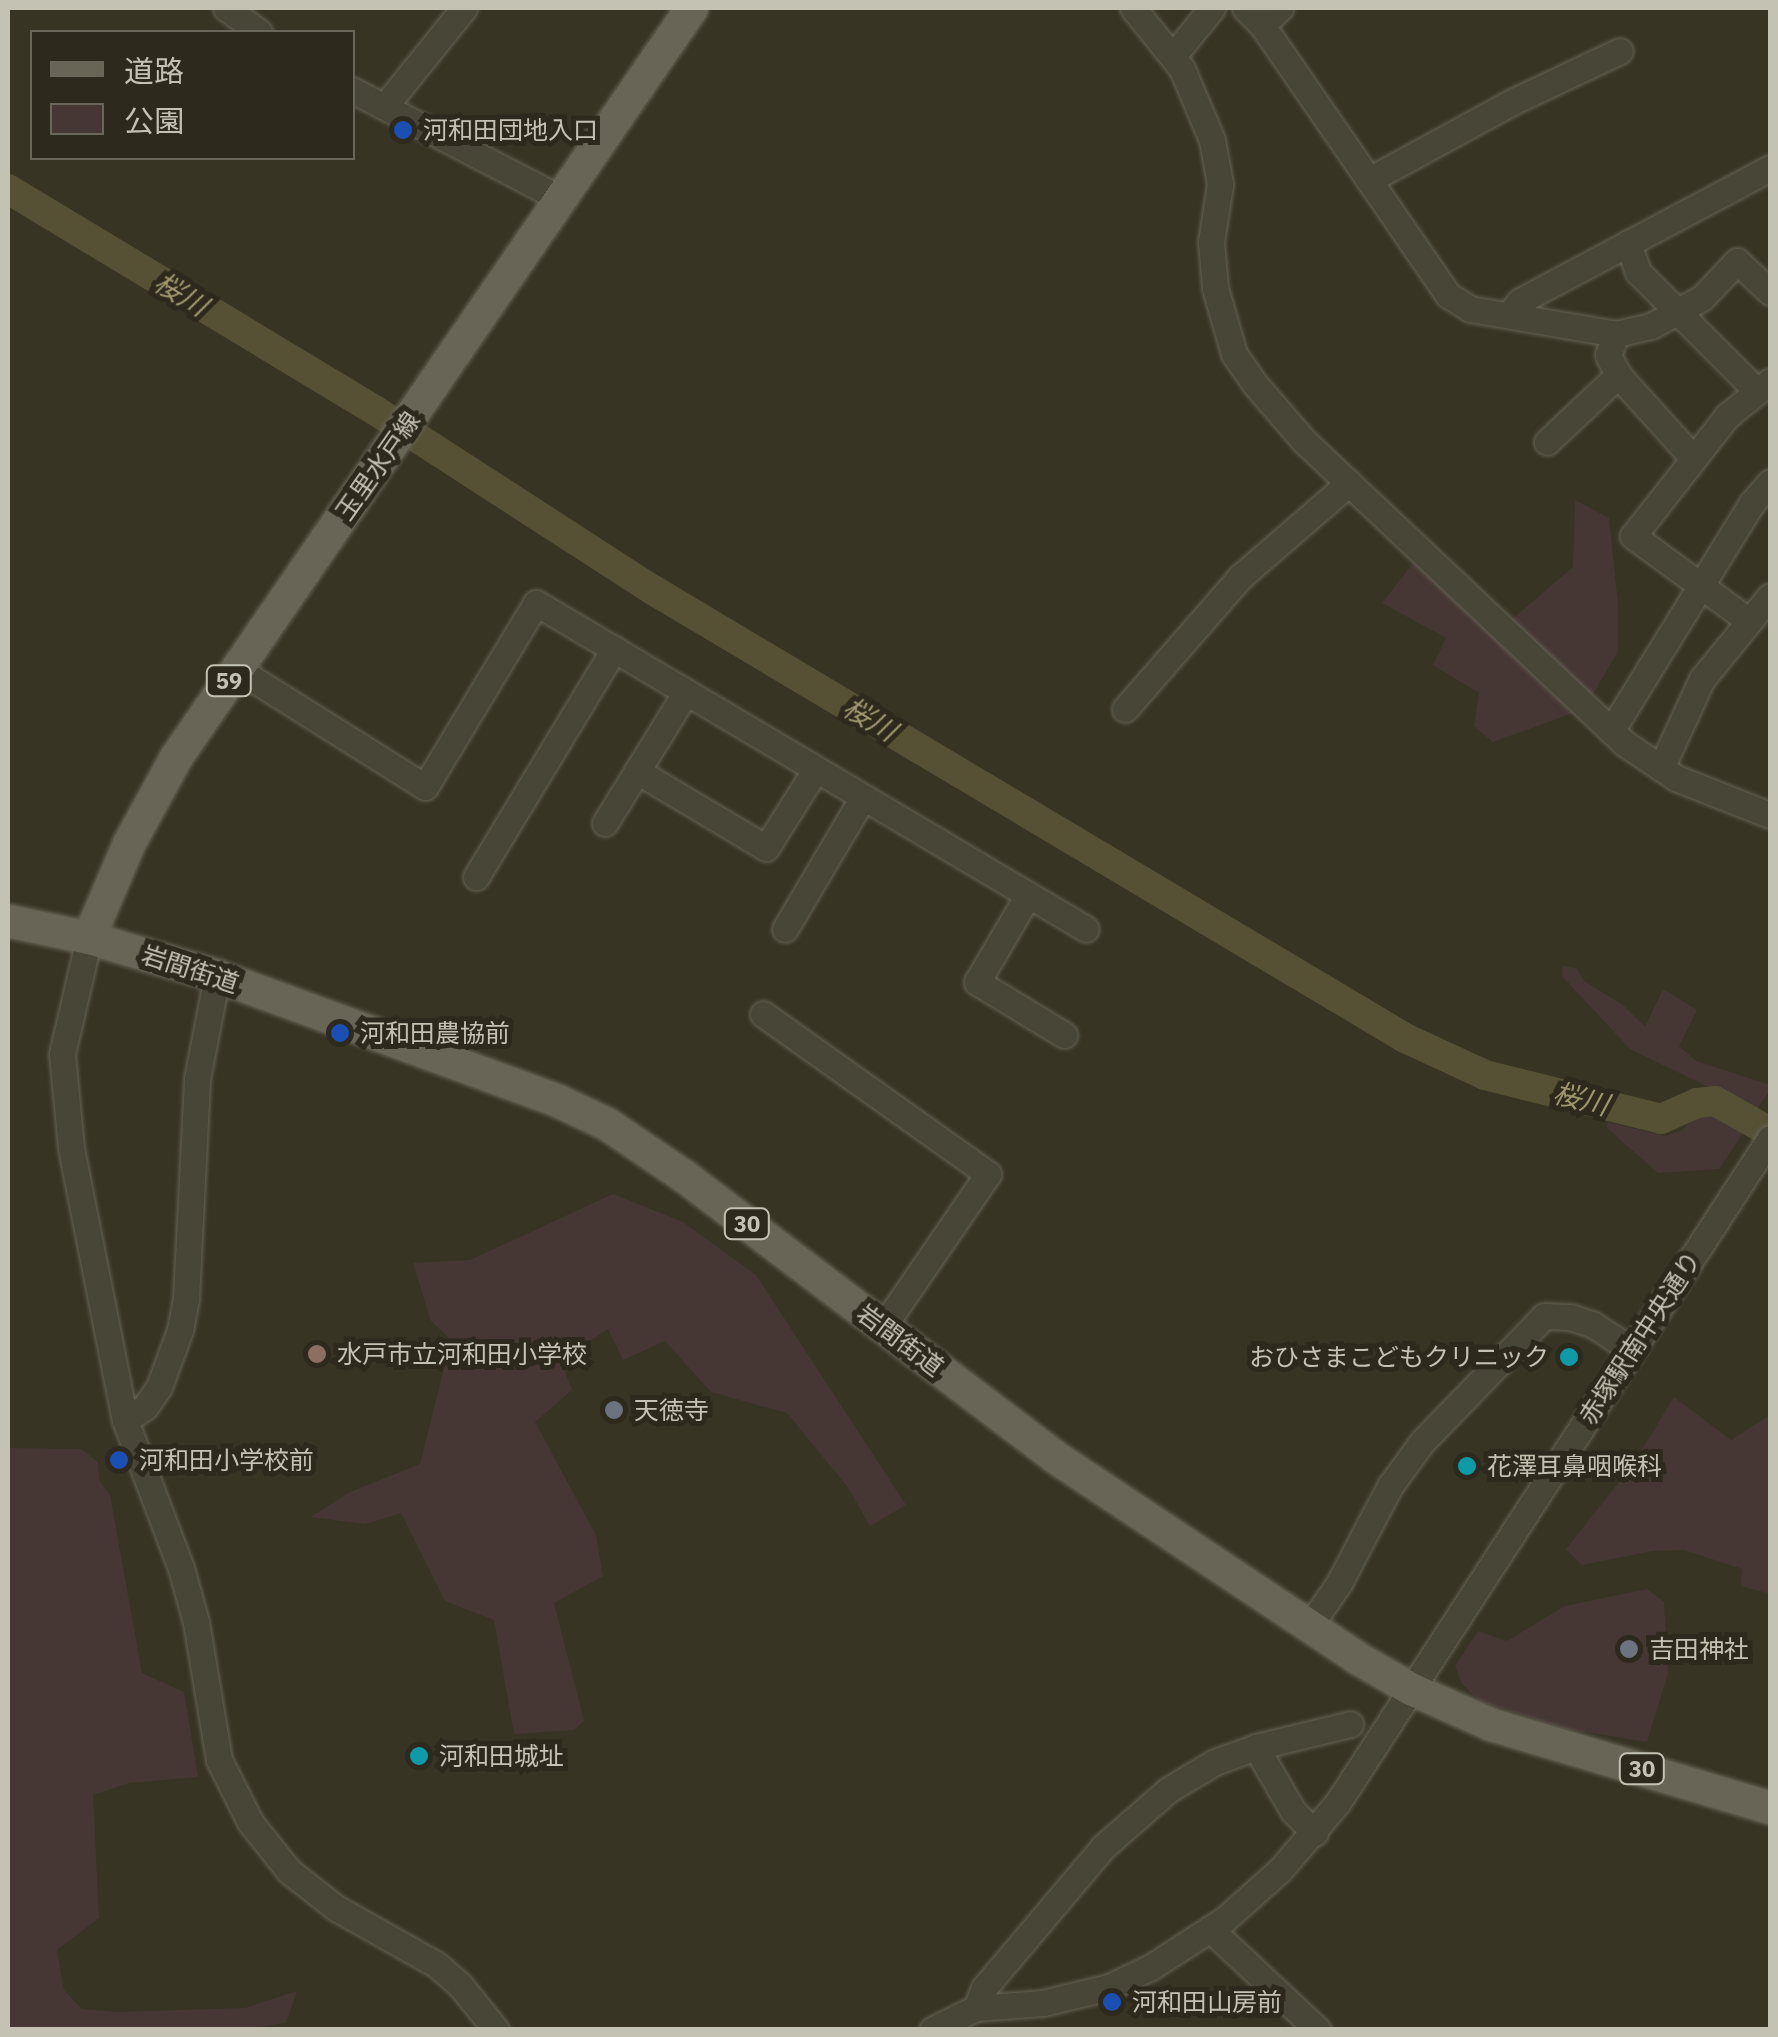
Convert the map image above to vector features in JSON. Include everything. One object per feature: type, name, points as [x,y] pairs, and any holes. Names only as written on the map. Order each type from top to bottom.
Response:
[{"type":"main road","name":"玉里水戸線","points":[[89,938],[154,795],[692,8]]},
{"type":"main road","name":"岩間街道","points":[[8,920],[89,938],[218,976],[558,1101],[607,1124],[685,1177],[1070,1468],[1308,1628],[1411,1689],[1492,1725],[1770,1808]]},
{"type":"street","points":[[226,8],[256,30]]},
{"type":"street","points":[[384,106],[464,8]]},
{"type":"street","points":[[1132,8],[1174,56],[1196,100],[1218,160],[1219,210],[1212,262],[1234,354],[1276,410],[1611,731],[1661,768],[1770,815]]},
{"type":"street","points":[[1174,56],[1212,8]]},
{"type":"street","points":[[1262,13],[1448,295],[1470,309],[1616,334],[1651,326],[1702,298],[1737,261],[1770,292]]},
{"type":"street","points":[[1369,180],[1514,101],[1620,51]]},
{"type":"street","points":[[355,92],[561,199]]},
{"type":"street","points":[[1509,314],[1520,301],[1770,168]]},
{"type":"street","points":[[1628,243],[1638,272],[1674,311],[1764,386],[1728,416],[1633,536],[1749,622]]},
{"type":"street","points":[[1616,334],[1608,355],[1618,375],[1692,458]]},
{"type":"street","points":[[1547,442],[1618,375]]},
{"type":"street","points":[[1611,731],[1751,504],[1770,482]]},
{"type":"street","points":[[1125,708],[1240,577],[1349,483]]},
{"type":"street","points":[[1661,768],[1702,678],[1770,596]]},
{"type":"street","points":[[237,670],[424,786],[536,603],[1086,930]]},
{"type":"street","points":[[476,877],[614,649]]},
{"type":"street","points":[[605,823],[686,692]]},
{"type":"street","points":[[638,771],[766,848],[816,769]]},
{"type":"street","points":[[785,929],[864,797]]},
{"type":"street","points":[[1028,896],[977,982],[1064,1035]]},
{"type":"street","points":[[89,938],[64,1036],[64,1100],[125,1420],[181,1568],[220,1760],[268,1850],[314,1893],[437,1965],[460,1985],[496,2030]]},
{"type":"street","points":[[125,1420],[145,1407],[160,1387],[180,1330],[186,1288],[197,1079],[218,976]]},
{"type":"street","points":[[764,1014],[988,1174],[883,1327]]},
{"type":"street","name":"赤塚駅南中央通り","points":[[976,2008],[1043,2003],[1108,1987],[1150,1968],[1256,1893],[1314,1833],[1770,1138]]},
{"type":"street","points":[[1308,1628],[1339,1583],[1390,1486],[1422,1442],[1544,1316],[1570,1317],[1592,1324],[1632,1350]]},
{"type":"street","points":[[932,2030],[976,2008],[984,1988],[1103,1847],[1135,1816],[1194,1773],[1256,1747],[1350,1724]]},
{"type":"street","points":[[1256,1747],[1294,1811],[1314,1833]]},
{"type":"street","points":[[1210,1929],[1318,2030]]},
{"type":"green space","points":[[1575,500],[1609,518],[1618,604],[1618,651],[1592,696],[1510,621],[1573,567]]},
{"type":"green space","points":[[1414,562],[1573,713],[1493,742],[1474,726],[1479,693],[1433,665],[1446,638],[1382,603]]},
{"type":"green space","points":[[1563,966],[1576,968],[1584,981],[1623,1005],[1645,1027],[1663,989],[1697,1010],[1679,1046],[1696,1061],[1770,1085],[1770,1090],[1756,1110],[1630,1049],[1562,976]]},
{"type":"green space","points":[[1711,1110],[1745,1130],[1719,1169],[1658,1173],[1606,1127],[1607,1122],[1666,1136],[1681,1131],[1702,1111]]},
{"type":"green space","points":[[613,1194],[683,1222],[756,1275],[906,1505],[870,1526],[847,1486],[787,1413],[711,1392],[665,1341],[623,1360],[608,1329],[561,1360],[572,1390],[535,1422],[596,1535],[603,1576],[554,1603],[584,1721],[574,1730],[514,1734],[494,1620],[445,1601],[401,1513],[365,1524],[311,1517],[350,1492],[420,1464],[451,1340],[431,1321],[413,1263],[470,1260]]},
{"type":"green space","points":[[1674,1397],[1731,1440],[1770,1415],[1767,1593],[1741,1586],[1742,1569],[1684,1550],[1653,1551],[1582,1565],[1566,1549],[1634,1463]]},
{"type":"green space","points":[[8,1448],[81,1449],[98,1462],[99,1480],[110,1495],[142,1673],[184,1692],[198,1777],[129,1783],[93,1795],[99,1918],[57,1950],[64,1990],[82,2009],[117,2012],[245,2008],[297,1991],[286,2023],[242,2030],[8,2029]]},
{"type":"green space","points":[[1647,1589],[1664,1602],[1668,1673],[1647,1742],[1566,1729],[1481,1702],[1462,1684],[1455,1666],[1478,1631],[1507,1641],[1565,1606]]},
{"type":"waterway","name":"桜川","points":[[8,189],[376,411],[653,590],[1405,1038],[1485,1075],[1661,1119],[1697,1103],[1715,1101],[1770,1132]]},
{"type":"place","name":"河和田団地入口","points":[[403,130]]},
{"type":"place","name":"河和田農協前","points":[[340,1033]]},
{"type":"place","name":"水戸市立河和田小学校","points":[[317,1354]]},
{"type":"place","name":"おひさまこどもクリニック","points":[[1569,1357]]},
{"type":"place","name":"天徳寺","points":[[614,1410]]},
{"type":"place","name":"河和田小学校前","points":[[119,1460]]},
{"type":"place","name":"花澤耳鼻咽喉科","points":[[1467,1466]]},
{"type":"place","name":"吉田神社","points":[[1629,1649]]},
{"type":"place","name":"河和田城址","points":[[419,1756]]},
{"type":"place","name":"河和田山房前","points":[[1112,2002]]}]
